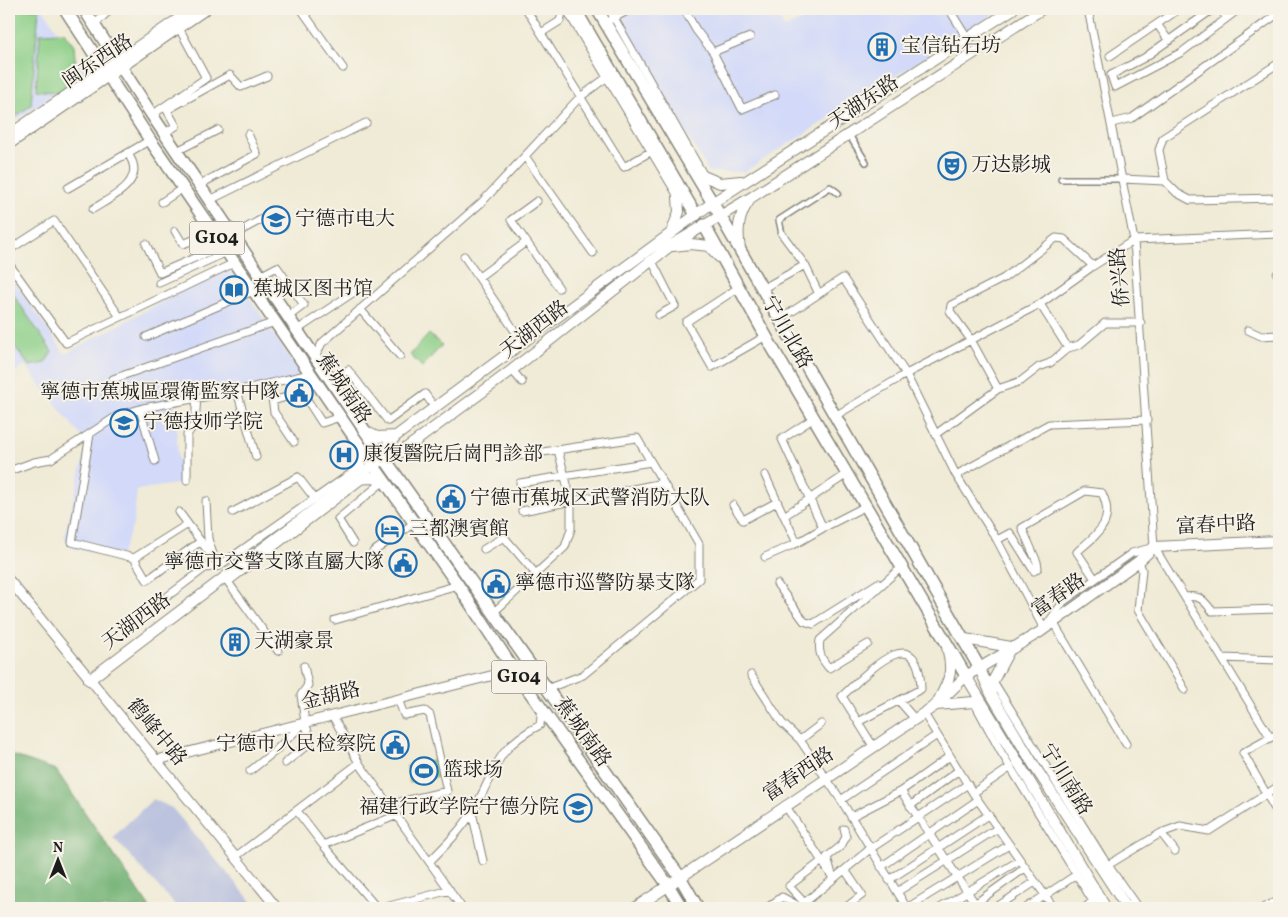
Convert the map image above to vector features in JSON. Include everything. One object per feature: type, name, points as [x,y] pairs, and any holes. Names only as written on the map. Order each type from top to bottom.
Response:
[{"type":"main road","name":"蕉城南路","points":[[65,9],[150,140],[355,440],[682,908]]},
{"type":"main road","name":"蕉城南路","points":[[84,9],[121,63],[164,133],[399,481],[549,688],[680,877],[698,908]]},
{"type":"main road","name":"闽东西路","points":[[121,63],[193,9]]},
{"type":"main road","name":"闽东西路","points":[[9,135],[206,9]]},
{"type":"main road","name":"宁川北路","points":[[576,9],[654,150],[666,163],[696,215],[704,225],[726,268],[866,506],[899,570],[966,676]]},
{"type":"main road","name":"宁川北路","points":[[597,9],[610,21],[683,153],[979,667]]},
{"type":"main road","name":"天湖东路","points":[[696,215],[749,178],[1013,9]]},
{"type":"main road","name":"天湖东路","points":[[704,225],[721,217],[1042,9]]},
{"type":"main road","name":"闽东西路","points":[[9,144],[107,72]]},
{"type":"main road","points":[[666,163],[683,153]]},
{"type":"main road","points":[[694,172],[720,183],[749,178],[761,190]]},
{"type":"main road","points":[[671,233],[677,222],[677,182]]},
{"type":"main road","points":[[741,252],[737,232],[740,218],[752,197]]},
{"type":"main road","name":"天湖西路","points":[[383,456],[401,452],[512,370],[652,261],[663,248],[671,233],[696,215]]},
{"type":"main road","name":"天湖西路","points":[[383,456],[396,436],[523,343],[663,248],[704,225]]},
{"type":"main road","points":[[663,248],[691,244],[709,246],[726,268],[747,263]]},
{"type":"main road","points":[[365,431],[377,437],[396,436]]},
{"type":"main road","points":[[355,440],[359,458],[359,479],[384,481]]},
{"type":"main road","points":[[399,481],[394,468],[396,459],[401,452]]},
{"type":"main road","points":[[373,465],[383,456]]},
{"type":"main road","name":"天湖西路","points":[[89,680],[359,479],[373,465]]},
{"type":"main road","name":"富春中路","points":[[1154,547],[1279,541]]},
{"type":"main road","name":"富春路","points":[[979,667],[1048,625],[1139,561],[1154,547]]},
{"type":"main road","points":[[964,639],[1011,647],[993,681],[991,694]]},
{"type":"main road","points":[[936,705],[948,682],[952,668],[946,644]]},
{"type":"main road","name":"富春西路","points":[[635,908],[872,746],[936,705],[966,676],[979,667]]},
{"type":"main road","name":"宁川南路","points":[[979,667],[991,694],[1126,908]]},
{"type":"main road","name":"宁川南路","points":[[966,676],[976,701],[1106,908]]},
{"type":"main road","points":[[936,705],[976,701]]},
{"type":"street","points":[[95,24],[111,9]]},
{"type":"street","points":[[301,9],[342,68]]},
{"type":"street","points":[[526,9],[624,167],[654,150],[678,197]]},
{"type":"street","points":[[541,33],[560,21],[565,9]]},
{"type":"street","points":[[315,357],[322,343],[482,202],[580,97],[611,74],[565,9]]},
{"type":"street","points":[[609,9],[610,21],[706,178]]},
{"type":"street","points":[[610,21],[631,9]]},
{"type":"street","points":[[684,9],[696,30],[713,52],[742,109],[775,95]]},
{"type":"street","points":[[949,9],[967,38]]},
{"type":"street","name":"侨兴路","points":[[1088,9],[1134,240],[1141,323],[1154,547]]},
{"type":"street","points":[[1110,56],[1179,9]]},
{"type":"street","points":[[1213,9],[1144,58],[1111,75],[1116,87],[1182,52],[1239,9]]},
{"type":"street","points":[[1220,9],[1227,18]]},
{"type":"street","points":[[1112,123],[1132,118],[1279,13]]},
{"type":"street","points":[[1157,24],[1169,40]]},
{"type":"street","points":[[152,115],[206,78],[179,28]]},
{"type":"street","points":[[713,52],[750,37]]},
{"type":"street","points":[[1279,63],[1163,138],[1159,150],[1165,181],[1177,193],[1190,200],[1279,198]]},
{"type":"street","points":[[164,133],[176,126],[167,110],[230,75],[241,87],[267,76]]},
{"type":"street","points":[[210,200],[366,123]]},
{"type":"street","points":[[177,151],[218,130]]},
{"type":"street","points":[[199,185],[257,154],[248,134]]},
{"type":"street","points":[[848,135],[866,162]]},
{"type":"street","points":[[68,188],[150,140]]},
{"type":"street","points":[[93,209],[127,187],[133,172],[133,161],[128,154]]},
{"type":"street","points":[[525,156],[593,254]]},
{"type":"street","points":[[1060,179],[1165,181]]},
{"type":"street","points":[[819,294],[805,265],[782,234],[779,220],[830,187],[838,193]]},
{"type":"street","points":[[162,202],[183,188]]},
{"type":"street","points":[[537,201],[511,220],[559,288]]},
{"type":"street","points":[[233,235],[273,213],[284,226]]},
{"type":"street","points":[[9,250],[54,221],[120,317]]},
{"type":"street","points":[[175,231],[183,244],[213,232]]},
{"type":"street","points":[[835,416],[906,374],[1040,304],[1093,266],[1134,240],[1279,234]]},
{"type":"street","points":[[998,389],[971,340],[950,311],[951,305],[1004,278],[1056,238],[1064,239],[1093,266]]},
{"type":"street","points":[[479,277],[526,242]]},
{"type":"street","points":[[146,244],[160,273],[225,249]]},
{"type":"street","points":[[159,283],[225,249]]},
{"type":"street","points":[[464,256],[523,343]]},
{"type":"street","points":[[652,261],[675,306],[659,315]]},
{"type":"street","points":[[9,264],[66,343],[234,263]]},
{"type":"street","points":[[762,289],[805,265]]},
{"type":"street","points":[[260,276],[277,267],[304,305],[288,317]]},
{"type":"street","points":[[779,320],[843,278],[906,374],[956,475],[1048,625],[1126,744]]},
{"type":"street","points":[[738,288],[686,322],[712,367],[766,336]]},
{"type":"street","points":[[146,337],[253,291]]},
{"type":"street","points":[[297,330],[354,292]]},
{"type":"street","points":[[1040,304],[1068,348]]},
{"type":"street","points":[[360,309],[400,356]]},
{"type":"street","points":[[113,379],[275,322]]},
{"type":"street","points":[[936,434],[998,389],[1021,381],[1039,367],[1050,363],[1068,348],[1087,339],[1105,323],[1141,323]]},
{"type":"street","points":[[1248,330],[1261,336],[1279,335]]},
{"type":"street","points":[[331,381],[348,370],[388,421],[425,394],[435,408]]},
{"type":"street","points":[[512,370],[522,382]]},
{"type":"street","points":[[9,471],[34,462],[51,459],[117,416],[140,409],[237,391],[310,374]]},
{"type":"street","points":[[270,384],[274,412],[294,442]]},
{"type":"street","points":[[237,391],[256,457]]},
{"type":"street","points":[[273,401],[302,392],[322,423],[340,417]]},
{"type":"street","points":[[187,480],[187,435],[195,423],[197,397]]},
{"type":"street","points":[[140,409],[155,461]]},
{"type":"street","points":[[814,418],[782,439],[823,528]]},
{"type":"street","points":[[956,475],[1049,424],[1147,420]]},
{"type":"street","points":[[90,434],[72,542],[134,558],[148,580],[201,541]]},
{"type":"street","points":[[516,456],[637,438],[700,544],[700,579],[583,675],[549,688]]},
{"type":"street","points":[[494,612],[565,546],[571,529],[571,500],[558,450]]},
{"type":"street","points":[[520,484],[651,462]]},
{"type":"street","points":[[156,605],[205,568],[218,564],[358,469],[373,465]]},
{"type":"street","points":[[784,516],[847,474]]},
{"type":"street","points":[[765,475],[797,543]]},
{"type":"street","points":[[233,512],[298,477],[315,499]]},
{"type":"street","points":[[278,651],[228,582],[359,479]]},
{"type":"street","points":[[353,543],[338,519],[384,481]]},
{"type":"street","points":[[522,511],[663,482]]},
{"type":"street","points":[[997,540],[1010,533],[1034,571],[1038,568],[1037,562],[1022,528],[1067,504],[1085,491],[1102,493],[1108,512],[1105,520],[1098,533],[1077,552],[1095,579]]},
{"type":"street","points":[[206,501],[208,539],[218,564]]},
{"type":"street","points":[[732,504],[743,520],[777,502]]},
{"type":"street","points":[[766,557],[797,543],[866,506]]},
{"type":"street","points":[[179,512],[218,564]]},
{"type":"street","points":[[373,552],[414,523]]},
{"type":"street","points":[[134,558],[188,524]]},
{"type":"street","points":[[484,549],[504,536],[534,573]]},
{"type":"street","points":[[1048,625],[1063,602],[1132,553],[1154,547],[1270,737]]},
{"type":"street","points":[[1139,561],[1142,570],[1138,610],[1185,690]]},
{"type":"street","points":[[777,584],[804,621],[813,624],[899,570]]},
{"type":"street","points":[[868,644],[829,668],[822,659],[818,648],[820,640],[899,570]]},
{"type":"street","name":"鹤峰中路","points":[[9,580],[277,908]]},
{"type":"street","points":[[335,620],[458,585]]},
{"type":"street","points":[[1184,597],[1195,595],[1203,599],[1212,611],[1279,609]]},
{"type":"street","points":[[858,722],[921,689],[921,671],[913,657],[905,652],[899,652],[883,659],[842,696],[872,746]]},
{"type":"street","points":[[1222,658],[1279,660]]},
{"type":"street","points":[[285,764],[311,742],[301,695],[308,685],[304,666]]},
{"type":"street","name":"金葫路","points":[[157,760],[514,670]]},
{"type":"street","points":[[751,675],[782,723],[800,740],[841,800],[907,908],[1009,845]]},
{"type":"street","points":[[993,681],[1108,865],[1138,908]]},
{"type":"street","points":[[398,699],[404,715],[425,711],[430,715],[447,791],[400,802]]},
{"type":"street","points":[[899,701],[914,718]]},
{"type":"street","points":[[976,701],[1011,767],[1098,908]]},
{"type":"street","points":[[430,861],[472,812],[496,763],[509,744],[540,725],[542,709]]},
{"type":"street","points":[[923,712],[978,800],[1052,908]]},
{"type":"street","points":[[332,715],[359,763],[462,908]]},
{"type":"street","points":[[250,771],[274,752],[306,722]]},
{"type":"street","points":[[800,740],[821,724]]},
{"type":"street","points":[[1279,734],[1270,737],[1243,753],[1279,816]]},
{"type":"street","points":[[841,800],[937,735]]},
{"type":"street","points":[[851,817],[900,791],[950,756]]},
{"type":"street","points":[[235,857],[359,763]]},
{"type":"street","points":[[973,792],[1011,767]]},
{"type":"street","points":[[910,806],[959,770]]},
{"type":"street","points":[[767,908],[782,897],[795,904],[798,908],[807,906],[833,878],[870,849],[968,784]]},
{"type":"street","points":[[1108,865],[1160,833],[1180,826],[1209,832],[1244,806],[1267,795],[1279,786]]},
{"type":"street","points":[[900,791],[967,892],[974,907],[1025,868]]},
{"type":"street","points":[[881,867],[978,800]]},
{"type":"street","points":[[785,805],[833,878]]},
{"type":"street","points":[[297,811],[323,845],[377,908]]},
{"type":"street","points":[[472,812],[483,861]]},
{"type":"street","points":[[889,880],[988,815]]},
{"type":"street","points":[[323,845],[395,816]]},
{"type":"street","points":[[897,892],[998,828]]},
{"type":"street","points":[[833,878],[827,857],[841,846],[846,837],[844,829]]},
{"type":"street","points":[[1160,833],[1175,851]]},
{"type":"street","points":[[940,908],[1020,860]]},
{"type":"street","points":[[807,906],[789,886],[822,861]]},
{"type":"street","points":[[845,870],[862,895],[845,908]]},
{"type":"street","points":[[1026,908],[1076,875]]},
{"type":"street","points":[[995,908],[1035,882]]},
{"type":"street","points":[[382,908],[450,890]]},
{"type":"street","points":[[1263,908],[1279,900]]},
{"type":"street","points":[[1084,908],[1093,901]]},
{"type":"shaded area","points":[[9,9],[43,9],[85,72],[18,119],[9,123]]},
{"type":"shaded area","points":[[613,9],[776,9],[784,28],[829,9],[1001,9],[744,172],[709,172]]},
{"type":"shaded area","name":"宁德技师学院","points":[[228,266],[305,380],[197,397],[175,403],[178,457],[183,483],[137,490],[133,525],[120,558],[73,548],[64,538],[87,444],[25,365],[9,376],[9,274],[65,354]]},
{"type":"shaded area","points":[[153,799],[172,808],[255,908],[178,908],[113,837]]},
{"type":"green space","points":[[9,9],[39,9],[31,105],[9,122]]},
{"type":"green space","points":[[64,32],[74,45],[76,74],[60,93],[36,90],[40,33]]},
{"type":"green space","points":[[9,288],[52,352],[45,363],[29,366],[9,338]]},
{"type":"green space","points":[[429,334],[442,345],[422,367],[410,355]]},
{"type":"green space","points":[[9,754],[56,770],[150,908],[9,908]]},
{"type":"green space","name":"篮球场","points":[[437,759],[441,776],[410,783],[407,766]]},
{"type":"place","name":"宝信钻石坊","points":[[882,47]]},
{"type":"place","name":"万达影城","points":[[952,166]]},
{"type":"place","name":"宁德市电大","points":[[276,220]]},
{"type":"place","name":"蕉城区图书馆","points":[[234,290]]},
{"type":"place","name":"寧德市蕉城區環衛監察中隊","points":[[299,393]]},
{"type":"place","name":"宁德技师学院","points":[[124,423]]},
{"type":"place","name":"康復醫院后崗門診部","points":[[344,455]]},
{"type":"place","name":"宁德市蕉城区武警消防大队","points":[[451,499]]},
{"type":"place","name":"三都澳賓館","points":[[390,530]]},
{"type":"place","name":"寧德市交警支隊直屬大隊","points":[[403,563]]},
{"type":"place","name":"寧德市巡警防暴支隊","points":[[496,584]]},
{"type":"place","name":"天湖豪景","points":[[235,642]]},
{"type":"place","name":"宁德市人民检察院","points":[[395,745]]},
{"type":"place","name":"篮球场","points":[[424,771]]},
{"type":"place","name":"福建行政学院宁德分院","points":[[578,808]]}]
